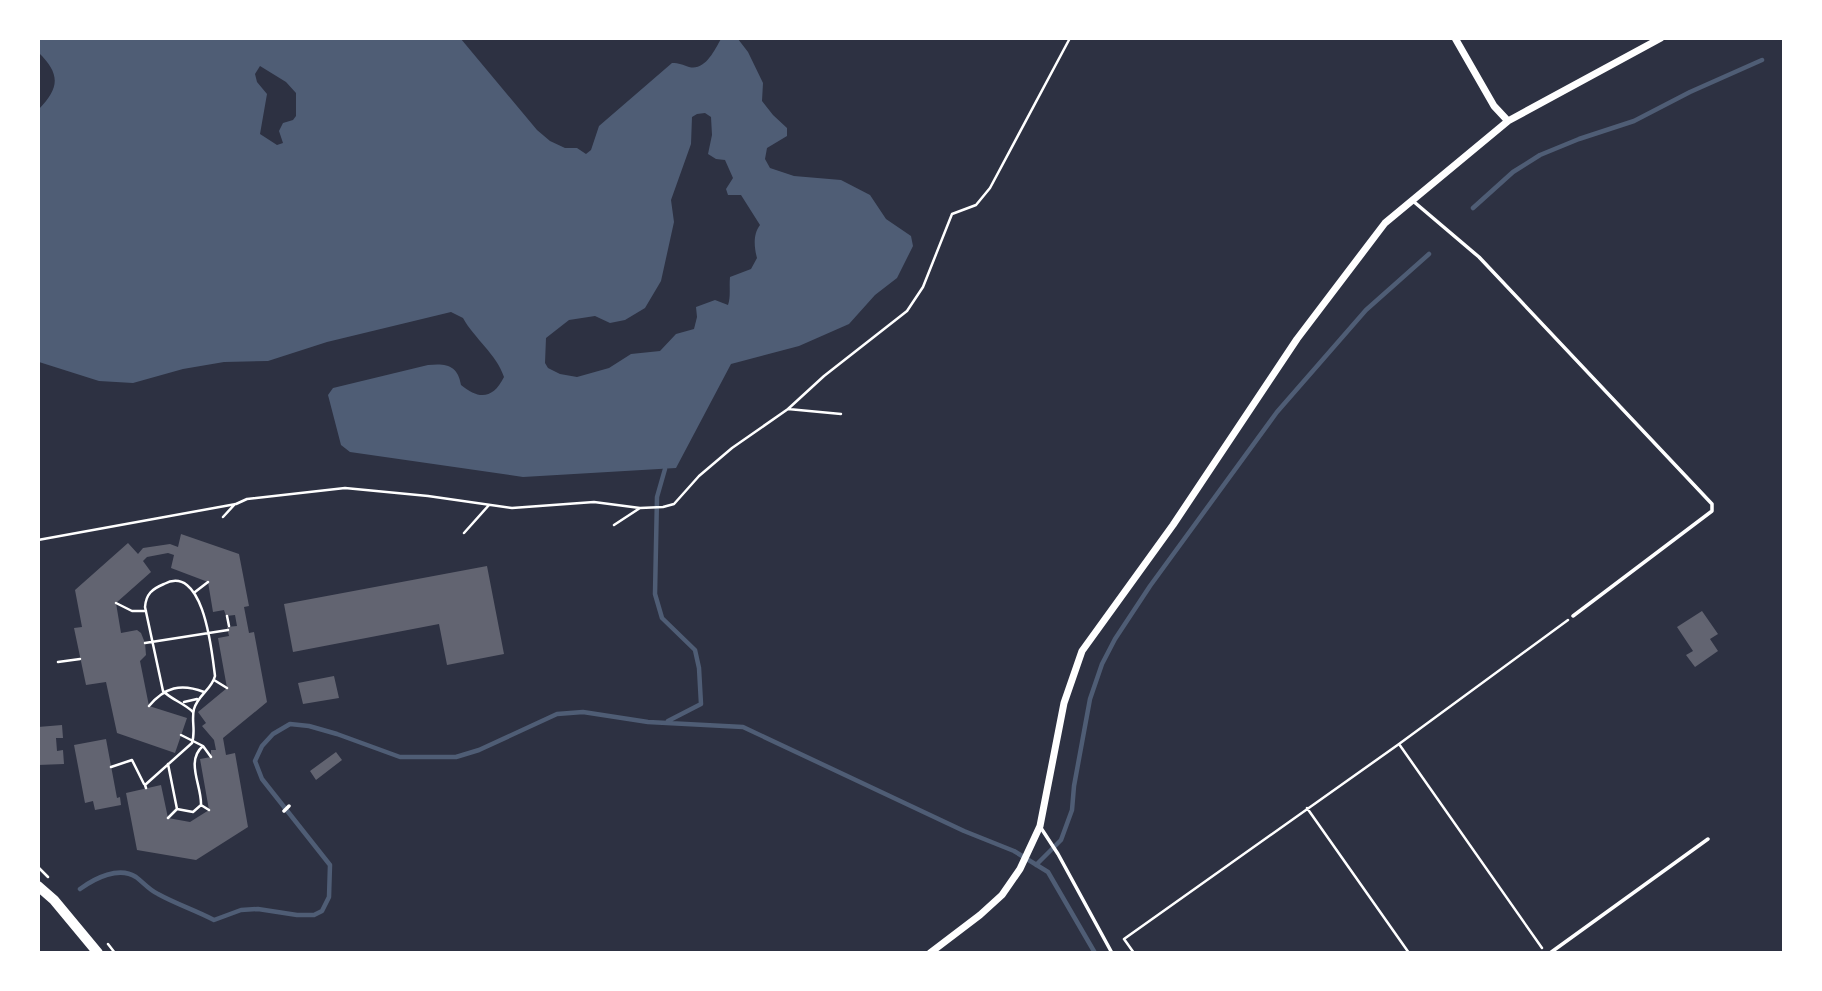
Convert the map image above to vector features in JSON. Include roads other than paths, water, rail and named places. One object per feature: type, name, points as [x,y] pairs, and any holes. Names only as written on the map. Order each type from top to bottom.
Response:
[{"type":"main road","points":[[38,886],[54,900],[98,953]]},
{"type":"street","points":[[1455,38],[1494,106],[1508,121]]},
{"type":"street","points":[[930,953],[1002,895],[1020,869],[1040,826],[1064,703],[1082,651],[1173,525],[1297,339],[1385,223],[1508,121],[1661,38]]},
{"type":"lane","points":[[1412,199],[1479,257],[1712,504],[1712,511],[1573,616]]},
{"type":"lane","points":[[284,811],[289,806]]},
{"type":"lane","points":[[1040,826],[1112,953]]},
{"type":"lane","points":[[1547,953],[1708,839]]},
{"type":"water","points":[[38,39],[461,39],[537,130],[550,141],[565,148],[577,148],[586,154],[591,150],[599,126],[672,63],[689,67],[700,66],[721,39],[738,39],[748,52],[763,83],[762,101],[787,128],[787,136],[767,148],[765,159],[770,168],[794,176],[841,180],[870,195],[886,219],[911,236],[913,246],[897,278],[875,295],[849,324],[799,346],[731,364],[676,468],[523,477],[350,452],[341,445],[328,395],[333,388],[434,364],[454,369],[461,385],[474,393],[485,395],[495,390],[504,377],[501,369],[463,318],[451,312],[327,342],[268,361],[224,362],[183,369],[133,383],[99,381],[39,362],[39,109],[51,94],[55,81],[51,68],[39,53]],"holes":[[[260,66],[286,82],[296,93],[296,116],[283,123],[279,131],[283,143],[277,145],[260,134],[267,94],[257,82],[255,74]],[[705,113],[711,117],[712,135],[708,154],[725,160],[733,178],[726,189],[728,195],[741,195],[760,225],[755,241],[757,258],[751,269],[730,277],[728,305],[715,300],[696,307],[694,329],[676,334],[660,351],[631,354],[609,368],[577,377],[560,374],[548,368],[545,363],[546,338],[569,320],[595,316],[610,323],[625,320],[645,308],[661,281],[674,222],[671,200],[691,144],[692,117]]]},
{"type":"waterway","points":[[1473,208],[1513,172],[1540,155],[1634,121],[1762,60]]},
{"type":"waterway","points":[[1036,865],[1061,840],[1072,810],[1090,699],[1102,664],[1115,639],[1150,586],[1277,412],[1366,310],[1429,254]]},
{"type":"waterway","points":[[665,469],[657,497],[655,594],[662,618],[695,650],[701,704],[668,721]]},
{"type":"waterway","points":[[80,889],[100,877],[122,873],[136,877],[165,898],[214,920],[241,910],[258,909],[314,915],[322,911],[329,897],[330,865],[262,779],[255,761],[262,746],[273,734],[290,724],[309,726],[400,757],[456,757],[479,750],[557,714],[583,712],[648,722],[743,727],[964,831],[1014,851],[1048,872],[1095,953]]}]
